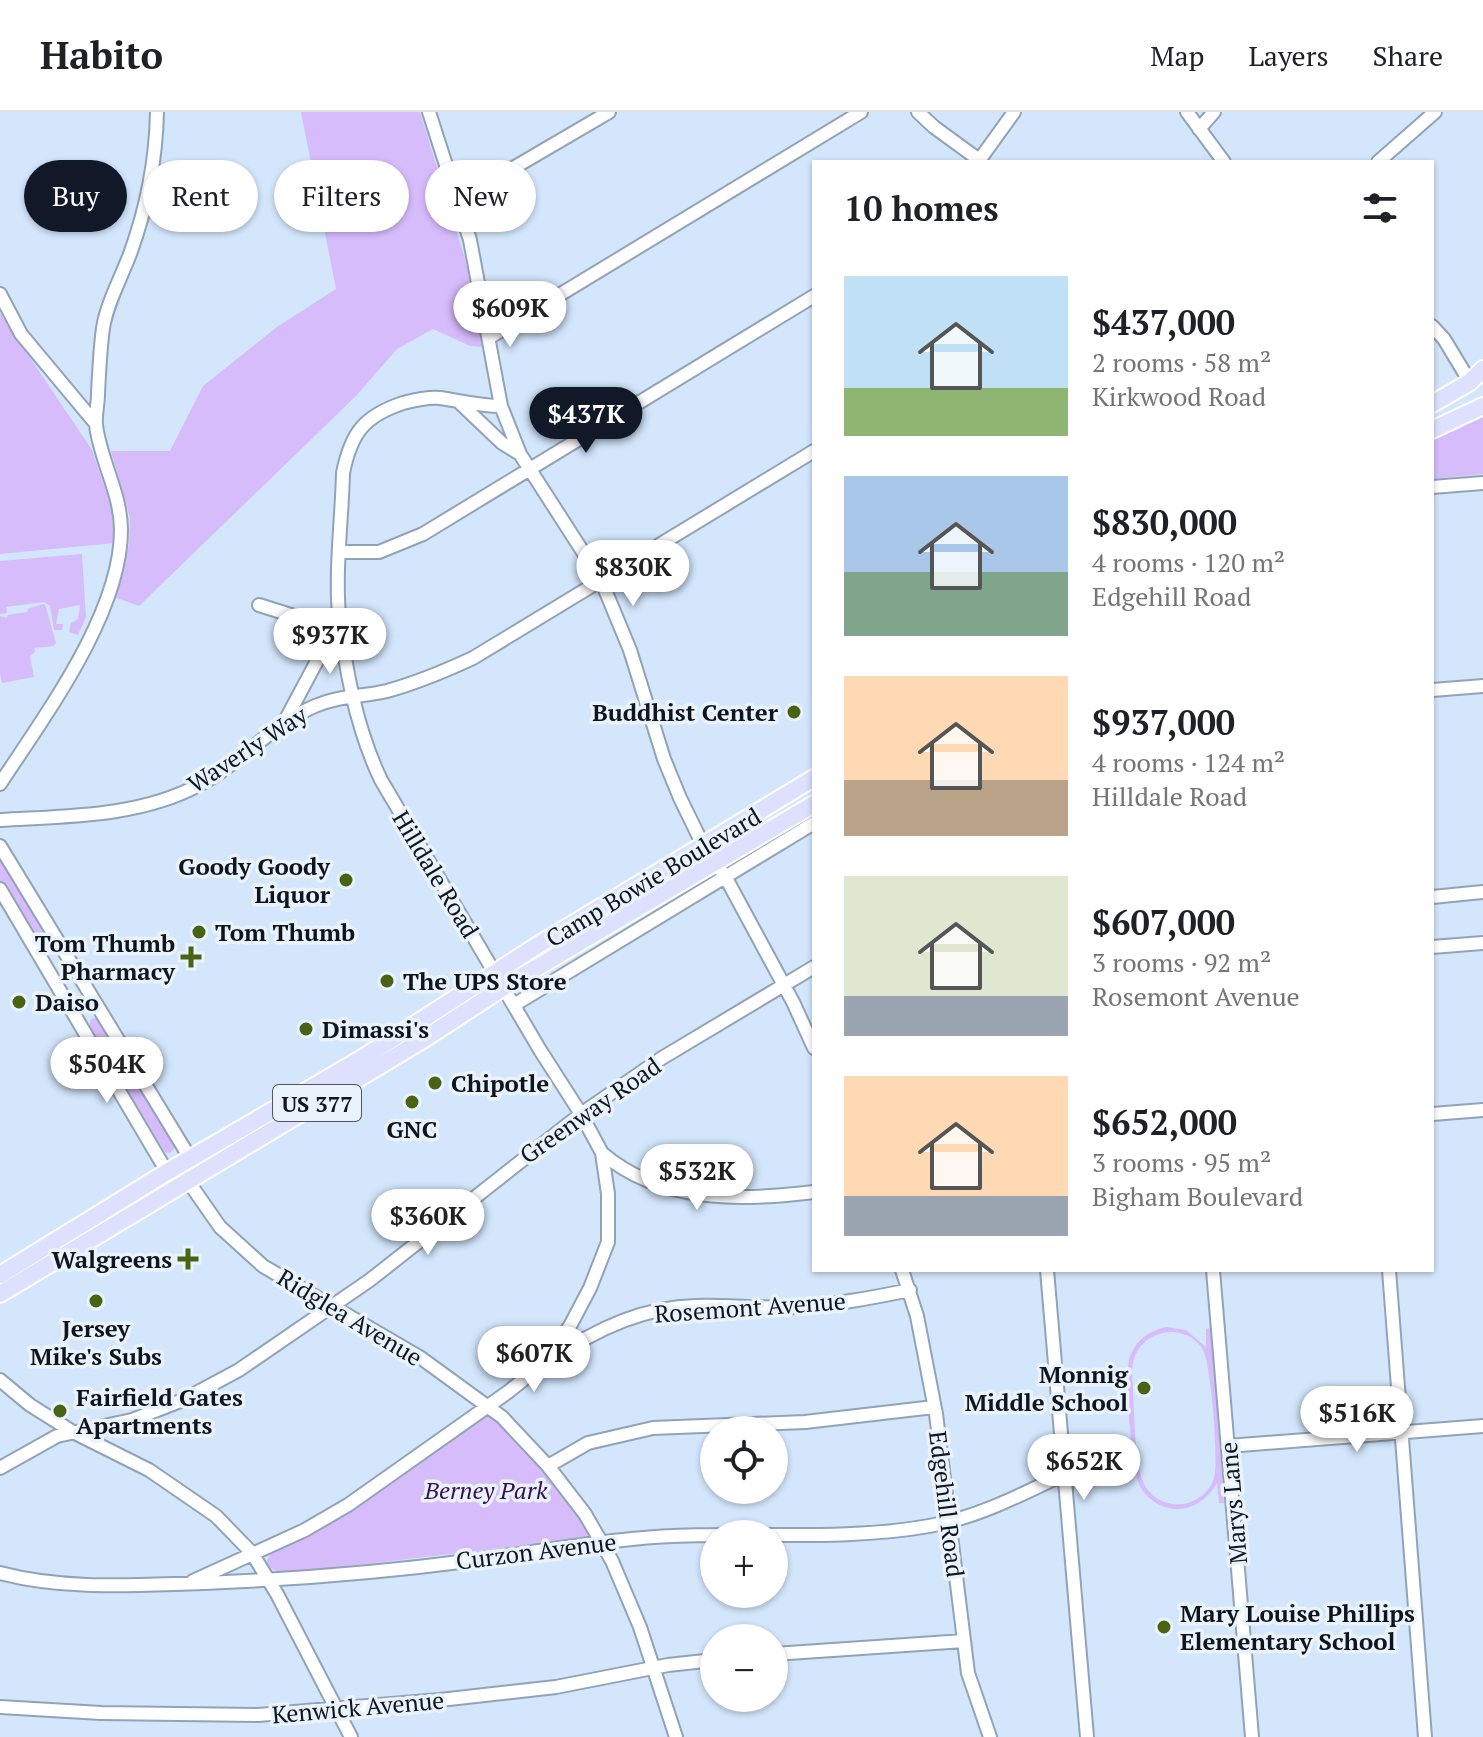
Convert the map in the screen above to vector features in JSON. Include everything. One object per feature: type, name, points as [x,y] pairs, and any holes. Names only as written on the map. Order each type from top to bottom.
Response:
[{"type":"main road","points":[[1434,417],[1469,391],[1483,369]]},
{"type":"main road","points":[[1434,403],[1477,379]]},
{"type":"main road","points":[[1434,429],[1483,406]]},
{"type":"main road","name":"Camp Bowie Boulevard","points":[[0,1275],[190,1158],[361,1059],[495,972],[812,779]]},
{"type":"main road","name":"Camp Bowie Boulevard","points":[[0,1294],[504,987],[721,871],[812,805]]},
{"type":"main road","points":[[329,1096],[327,1084],[361,1059]]},
{"type":"street","points":[[0,784],[57,697],[113,583],[119,557],[119,508],[96,424],[104,326],[143,212],[157,112]]},
{"type":"street","points":[[429,112],[444,160]]},
{"type":"street","points":[[527,160],[609,112]]},
{"type":"street","points":[[490,337],[861,112]]},
{"type":"street","points":[[918,112],[979,160]]},
{"type":"street","points":[[981,160],[1014,112]]},
{"type":"street","points":[[1187,112],[1222,160]]},
{"type":"street","points":[[1199,129],[1214,112]]},
{"type":"street","points":[[1380,160],[1435,112]]},
{"type":"street","points":[[467,232],[490,337],[501,406],[520,454],[601,580],[630,650],[668,769],[703,845],[721,871],[784,985],[812,1044]]},
{"type":"street","points":[[0,294],[21,334],[96,424]]},
{"type":"street","points":[[340,552],[379,552],[400,545],[812,297]]},
{"type":"street","points":[[1434,328],[1477,379]]},
{"type":"street","name":"Hilldale Road","points":[[501,406],[438,398],[415,400],[381,411],[362,427],[353,439],[343,473],[339,613],[352,694],[372,761],[381,780],[602,1153],[608,1194],[608,1242],[590,1288],[570,1326],[548,1357],[530,1373]]},
{"type":"street","points":[[460,403],[502,443],[520,454]]},
{"type":"street","name":"Waverly Way","points":[[1,820],[130,808],[198,786],[237,761],[285,721],[327,701],[352,694],[383,692],[473,658],[812,452]]},
{"type":"street","points":[[1434,487],[1483,483]]},
{"type":"street","points":[[259,605],[332,628]]},
{"type":"street","name":"Hilldale Road","points":[[285,721],[339,613]]},
{"type":"street","points":[[1434,690],[1483,686]]},
{"type":"street","points":[[0,814],[0,827]]},
{"type":"street","points":[[514,1005],[721,871],[812,824]]},
{"type":"street","points":[[0,846],[190,1158],[188,1181],[167,1172],[0,889]]},
{"type":"street","points":[[1434,897],[1483,892]]},
{"type":"street","points":[[1434,947],[1483,943]]},
{"type":"street","name":"Greenway Road","points":[[0,1468],[57,1436],[132,1420],[183,1400],[239,1370],[334,1308],[581,1114],[662,1058],[812,968]]},
{"type":"street","points":[[1434,1114],[1483,1110]]},
{"type":"street","points":[[602,1153],[640,1179],[673,1190],[716,1196],[812,1192]]},
{"type":"street","name":"Ridglea Avenue","points":[[188,1181],[215,1221],[263,1266],[421,1358],[502,1417],[548,1466],[585,1514],[626,1592],[676,1737]]},
{"type":"street","name":"Edgehill Road","points":[[903,1272],[910,1290],[934,1407],[968,1673],[990,1737]]},
{"type":"street","points":[[1047,1272],[1087,1737]]},
{"type":"street","name":"Marys Lane","points":[[1213,1272],[1252,1737]]},
{"type":"street","points":[[1389,1272],[1425,1737]]},
{"type":"street","name":"Rosemont Avenue","points":[[187,1584],[305,1530],[348,1505],[530,1373],[604,1327],[652,1311],[698,1305],[794,1307],[843,1303],[910,1290]]},
{"type":"street","points":[[0,1380],[30,1405],[73,1432],[149,1470],[216,1516],[252,1553],[269,1580],[351,1737]]},
{"type":"street","points":[[548,1466],[588,1443],[653,1428],[805,1422],[934,1407]]},
{"type":"street","points":[[1228,1446],[1483,1426]]},
{"type":"street","name":"Curzon Avenue","points":[[0,1573],[69,1585],[187,1584],[269,1580],[473,1560],[602,1543],[730,1533],[888,1532],[950,1521],[1008,1501],[1064,1474]]},
{"type":"street","points":[[788,1653],[964,1641]]},
{"type":"street","name":"Kenwick Avenue","points":[[0,1707],[101,1713],[227,1715],[337,1709],[556,1687],[700,1662]]},
{"type":"green space","points":[[301,112],[420,112],[435,160],[425,160],[425,232],[457,232],[483,347],[470,346],[433,329],[397,349],[356,396],[139,606],[114,597],[129,544],[130,518],[111,451],[170,451],[203,386],[277,327],[336,289],[325,232],[409,232],[409,160],[310,160]]},
{"type":"green space","points":[[0,313],[92,450],[111,505],[115,525],[114,543],[0,554]]},
{"type":"green space","points":[[1483,417],[1483,474],[1434,479],[1434,439]]},
{"type":"green space","points":[[82,554],[86,617],[78,635],[69,632],[71,623],[78,619],[80,605],[59,609],[56,624],[63,624],[62,630],[54,630],[50,606],[44,602],[6,607],[7,613],[0,614],[0,561]]},
{"type":"green space","points":[[45,604],[56,643],[54,646],[34,648],[35,652],[30,656],[34,677],[2,683],[0,616],[7,618],[8,615],[27,612],[29,608]]},
{"type":"green space","points":[[0,855],[52,941],[48,948],[40,947],[0,882]]},
{"type":"green space","points":[[91,1019],[101,1020],[176,1146],[170,1153],[165,1152],[89,1029]]},
{"type":"green space","points":[[1211,1328],[1224,1503],[1219,1503],[1217,1483],[1195,1505],[1167,1508],[1148,1497],[1137,1479],[1130,1426],[1129,1360],[1138,1342],[1160,1329],[1186,1330],[1206,1347],[1206,1329]],"holes":[[[1178,1333],[1198,1343],[1206,1359],[1216,1454],[1214,1478],[1209,1488],[1202,1496],[1183,1504],[1154,1497],[1143,1482],[1136,1445],[1132,1373],[1135,1356],[1149,1338]]]},
{"type":"green space","name":"Berney Park","points":[[490,1413],[561,1484],[590,1533],[587,1538],[295,1573],[276,1571],[266,1563],[270,1554],[311,1531]]},
{"type":"place","name":"Buddhist Center","points":[[794,712]]},
{"type":"place","name":"Goody Goody Liquor","points":[[346,880]]},
{"type":"place","name":"Tom Thumb","points":[[199,932]]},
{"type":"place","name":"Tom Thumb Pharmacy","points":[[191,957]]},
{"type":"place","name":"The UPS Store","points":[[387,981]]},
{"type":"place","name":"Daiso","points":[[19,1002]]},
{"type":"place","name":"Dimassi's","points":[[306,1029]]},
{"type":"place","name":"Chipotle","points":[[435,1083]]},
{"type":"place","name":"GNC","points":[[412,1102]]},
{"type":"place","name":"Walgreens","points":[[188,1259]]},
{"type":"place","name":"Jersey Mike's Subs","points":[[96,1301]]},
{"type":"place","name":"Monnig Middle School","points":[[1144,1388]]},
{"type":"place","name":"Fairfield Gates Apartments","points":[[60,1411]]},
{"type":"place","name":"Mary Louise Phillips Elementary School","points":[[1164,1627]]}]
